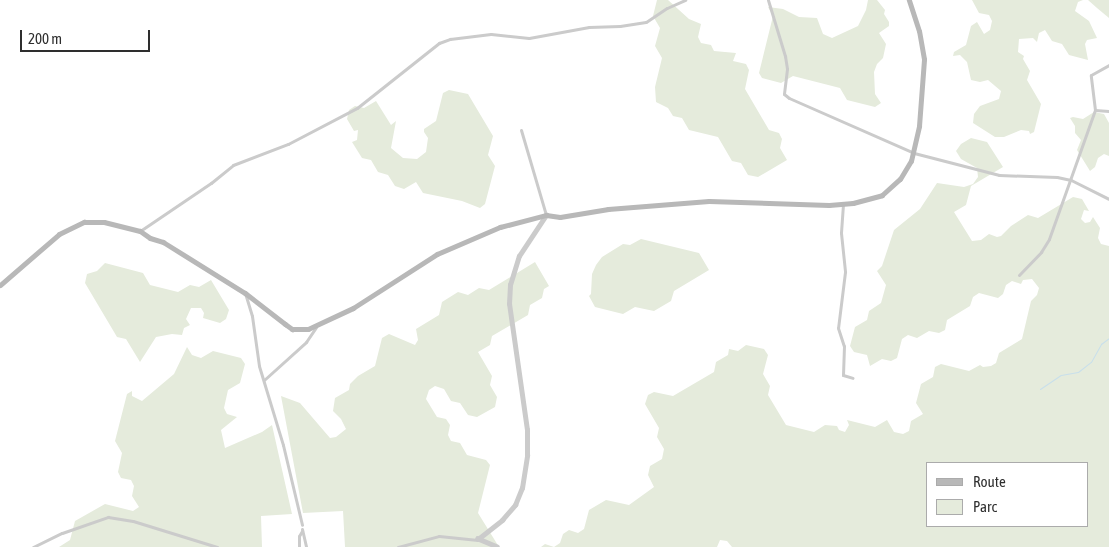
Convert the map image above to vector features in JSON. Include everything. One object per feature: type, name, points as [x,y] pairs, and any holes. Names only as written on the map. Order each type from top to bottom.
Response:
[{"type":"main road","points":[[0,285],[46,245],[71,227],[84,222],[104,222],[140,231],[150,238],[163,242],[245,293],[261,308],[292,329],[308,329],[353,308],[437,254],[500,228],[546,215],[560,217],[614,208],[709,201],[812,205],[843,204],[882,195],[900,179],[914,153],[921,110],[924,66],[919,30],[909,0]]},
{"type":"street","points":[[140,231],[211,183],[233,164],[288,144],[357,108],[439,44],[450,38],[491,34],[529,38],[589,27],[620,26],[646,22],[667,8],[685,0]]},
{"type":"street","points":[[768,0],[785,56],[787,69],[784,94],[789,98],[914,153],[999,175],[1057,177],[1071,180],[1109,199]]},
{"type":"street","points":[[1019,275],[1045,246],[1071,180],[1095,110],[1091,75],[1109,65]]},
{"type":"street","points":[[1095,110],[1109,111]]},
{"type":"street","points":[[478,540],[510,513],[522,488],[527,455],[527,430],[512,322],[510,285],[519,256],[546,215],[522,130]]},
{"type":"street","points":[[843,204],[841,233],[846,272],[838,328],[844,346],[843,375],[853,378]]},
{"type":"street","points":[[245,293],[252,316],[259,366],[283,445],[306,547]]},
{"type":"street","points":[[264,380],[306,342],[317,326]]},
{"type":"street","points":[[33,547],[62,534],[108,518],[133,521],[217,547]]},
{"type":"street","points":[[299,547],[299,536],[302,528]]},
{"type":"street","points":[[398,547],[439,536],[478,540],[498,547]]},
{"type":"green space","points":[[657,0],[668,0],[689,19],[701,24],[698,37],[701,43],[711,45],[714,51],[736,53],[733,61],[746,64],[749,70],[745,89],[769,130],[779,133],[782,139],[780,148],[787,160],[758,177],[748,175],[741,163],[732,161],[718,137],[689,130],[682,118],[673,116],[668,108],[656,102],[655,87],[662,58],[655,46],[660,28],[653,16]]},
{"type":"green space","points":[[868,0],[877,0],[885,10],[884,14],[889,22],[889,26],[879,33],[886,44],[883,58],[877,64],[874,72],[875,94],[881,103],[875,107],[847,100],[840,88],[793,76],[781,83],[762,78],[759,73],[773,16],[768,7],[783,9],[799,17],[817,18],[823,34],[832,38],[858,26],[866,10]]},
{"type":"green space","points":[[972,0],[1083,0],[1078,2],[1075,11],[1089,21],[1097,38],[1087,40],[1085,44],[1088,60],[1069,55],[1062,44],[1052,41],[1045,30],[1039,33],[1037,42],[1033,38],[1019,39],[1018,52],[1024,56],[1023,59],[1030,71],[1027,80],[1041,104],[1034,132],[1030,134],[1029,131],[1021,130],[1004,137],[995,137],[973,123],[974,114],[980,106],[999,99],[1001,91],[988,80],[980,82],[971,80],[967,62],[960,55],[953,56],[954,52],[966,45],[971,26],[977,22],[984,34],[990,30],[992,21],[989,15],[979,13]]},
{"type":"green space","points":[[1088,0],[1109,0],[1109,18],[1097,8]]},
{"type":"green space","points":[[449,90],[468,94],[493,136],[488,155],[495,166],[485,204],[480,208],[462,201],[423,193],[416,182],[404,189],[395,186],[388,175],[378,172],[371,160],[362,158],[352,142],[357,140],[358,130],[354,131],[347,119],[349,110],[355,106],[364,108],[376,101],[391,125],[396,121],[391,148],[403,158],[417,159],[426,152],[428,138],[424,129],[436,121],[443,93]]},
{"type":"green space","points":[[1094,112],[1104,114],[1109,123],[1109,156],[1104,154],[1098,158],[1095,167],[1090,171],[1077,150],[1081,140],[1075,133],[1075,126],[1070,118],[1083,119]]},
{"type":"green space","points":[[971,138],[987,142],[1003,167],[971,186],[966,205],[954,212],[972,241],[981,240],[989,234],[997,237],[1001,236],[1011,226],[1028,215],[1038,218],[1073,197],[1082,199],[1089,211],[1084,210],[1081,219],[1085,223],[1090,222],[1093,217],[1100,228],[1098,238],[1101,244],[1109,246],[1109,547],[732,547],[727,541],[720,540],[717,547],[554,547],[560,543],[563,534],[569,530],[578,533],[584,529],[589,510],[606,500],[629,505],[654,487],[648,475],[650,466],[662,459],[664,449],[657,437],[659,428],[645,404],[648,395],[654,392],[673,396],[714,372],[716,362],[728,355],[729,349],[738,351],[746,345],[764,349],[768,355],[763,374],[770,386],[768,395],[786,425],[814,432],[825,425],[837,426],[839,430],[845,432],[849,425],[847,420],[875,427],[887,420],[894,432],[903,434],[909,431],[911,421],[923,414],[916,403],[921,384],[933,377],[935,367],[941,364],[969,371],[980,365],[983,367],[991,366],[996,363],[999,353],[1022,339],[1031,301],[1037,295],[1039,288],[1032,279],[1023,280],[1021,284],[1012,281],[1006,285],[1003,294],[998,298],[979,293],[973,297],[970,306],[947,320],[945,330],[939,333],[929,331],[917,338],[908,335],[902,339],[897,358],[891,361],[882,359],[870,366],[867,355],[854,352],[850,346],[855,327],[867,320],[869,311],[881,303],[886,285],[877,271],[882,266],[894,230],[920,209],[937,183],[964,187],[973,184],[978,177],[977,168],[961,159],[956,151],[961,144]]},
{"type":"green space","points":[[641,239],[699,253],[709,270],[674,291],[671,301],[654,311],[635,307],[623,314],[595,307],[589,296],[591,294],[592,274],[596,265],[602,257],[623,244],[630,245]]},
{"type":"green space","points":[[535,262],[549,286],[544,289],[542,298],[530,305],[528,315],[492,336],[490,345],[478,352],[492,376],[490,385],[497,397],[495,407],[477,417],[468,415],[460,403],[451,401],[444,389],[435,386],[429,390],[426,399],[437,417],[446,419],[450,425],[448,435],[451,441],[460,443],[467,455],[486,460],[490,465],[478,513],[499,547],[345,547],[343,511],[303,513],[281,396],[300,403],[330,438],[336,437],[346,429],[341,419],[333,411],[335,398],[349,390],[350,384],[358,376],[375,366],[382,338],[389,334],[415,345],[418,340],[416,329],[439,315],[442,302],[458,292],[468,295],[479,288],[489,290]]},
{"type":"green space","points":[[105,263],[143,273],[150,285],[178,292],[190,285],[199,287],[211,280],[229,310],[226,319],[220,323],[203,318],[204,313],[201,308],[191,308],[186,319],[190,325],[184,328],[182,335],[172,334],[156,337],[140,362],[126,339],[117,337],[85,283],[87,274],[97,271]]},
{"type":"green space","points":[[187,347],[192,355],[201,358],[213,351],[241,358],[245,364],[240,383],[228,390],[224,408],[227,414],[237,417],[221,430],[225,448],[262,432],[272,425],[292,514],[261,516],[262,547],[59,547],[70,540],[75,521],[105,504],[133,511],[139,507],[132,496],[134,486],[131,480],[121,478],[118,472],[122,453],[115,441],[127,394],[132,391],[132,396],[142,401],[174,374]]},
{"type":"green space","points":[[545,544],[554,547],[541,547]]},
{"type":"waterway","points":[[1040,389],[1061,375],[1078,372],[1091,362],[1101,344],[1109,338]]}]
